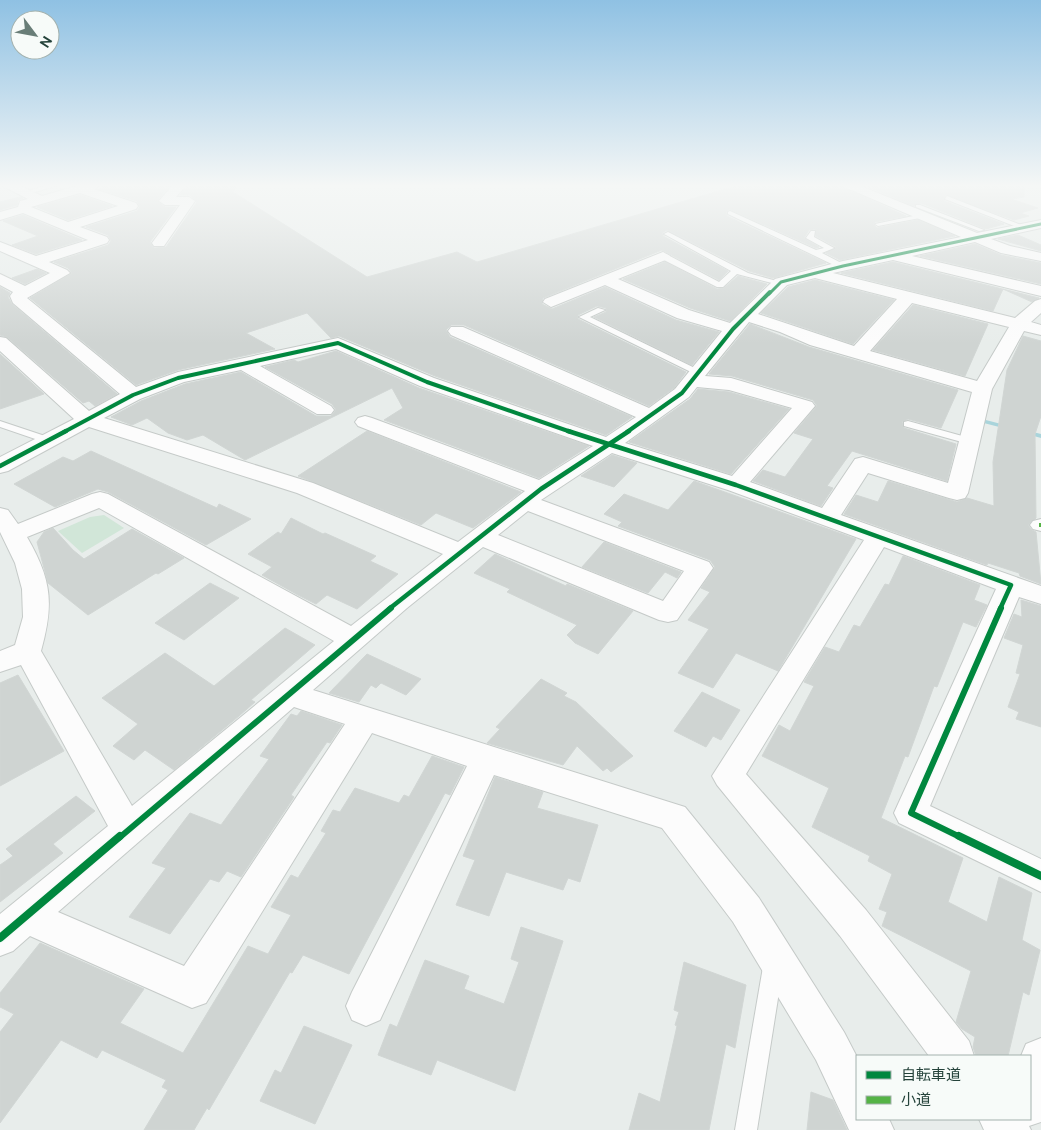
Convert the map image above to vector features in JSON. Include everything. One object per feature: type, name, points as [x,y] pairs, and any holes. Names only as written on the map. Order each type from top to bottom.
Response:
[{"type":"street","points":[[36,262],[102,240],[96,238]]},
{"type":"street","points":[[159,243],[163,238]]},
{"type":"street","points":[[13,927],[289,694],[471,545],[533,496],[682,393],[694,376],[740,323],[780,283],[814,263],[843,266],[964,238]]},
{"type":"street","points":[[985,238],[1006,250],[1041,257]]},
{"type":"street","points":[[0,246],[62,273],[18,296],[19,300],[133,395]]},
{"type":"street","points":[[552,302],[663,256]]},
{"type":"street","points":[[892,256],[1041,291]]},
{"type":"street","points":[[814,263],[908,297],[1041,330]]},
{"type":"street","points":[[0,279],[25,292]]},
{"type":"street","points":[[606,279],[683,314],[786,328],[816,341],[982,389]]},
{"type":"street","points":[[858,353],[908,297]]},
{"type":"street","points":[[827,518],[862,464],[957,493],[982,389],[1019,324],[1041,304]]},
{"type":"street","points":[[457,331],[651,416]]},
{"type":"street","points":[[0,342],[86,419],[305,488],[668,613],[700,568],[366,422]]},
{"type":"street","points":[[0,466],[133,395],[178,378],[338,343],[427,382],[609,445],[736,485],[1011,586],[1041,595]]},
{"type":"street","points":[[242,363],[324,410]]},
{"type":"street","points":[[694,376],[731,384],[806,406],[736,485]]},
{"type":"street","points":[[128,830],[27,651],[36,616],[33,584],[26,555],[7,525],[100,499],[354,640]]},
{"type":"street","points":[[879,536],[728,776],[853,923],[953,1055]]},
{"type":"street","points":[[1011,586],[911,813],[1041,876]]},
{"type":"street","points":[[0,662],[27,651]]},
{"type":"street","points":[[289,694],[486,759],[673,817],[746,910],[830,1046],[856,1100]]},
{"type":"street","points":[[13,927],[192,989],[365,719]]},
{"type":"street","points":[[366,1006],[486,759]]},
{"type":"street","points":[[1031,1101],[1041,1059]]},
{"type":"lane","points":[[675,238],[745,275],[780,283]]},
{"type":"lane","points":[[772,238],[814,263],[830,248],[810,238]]},
{"type":"lane","points":[[663,256],[720,285],[737,270]]},
{"type":"lane","points":[[601,310],[583,317],[694,376]]},
{"type":"lane","points":[[0,424],[47,440]]},
{"type":"lane","points":[[908,424],[969,441]]},
{"type":"lane","points":[[746,1130],[775,957]]},
{"type":"green space","points":[[104,515],[124,528],[82,553],[58,531],[90,517]]},
{"type":"building","points":[[33,238],[77,238],[82,240],[36,254],[12,245]]},
{"type":"building","points":[[109,238],[153,238],[150,242],[154,248],[166,247],[172,238],[305,238],[367,277],[457,252],[477,262],[560,238],[666,238],[728,271],[719,280],[662,250],[543,298],[542,304],[552,309],[605,287],[676,320],[719,332],[692,365],[594,317],[606,312],[606,308],[597,306],[578,315],[578,319],[686,372],[674,388],[649,406],[464,325],[451,325],[446,330],[450,337],[632,417],[606,435],[435,376],[339,336],[331,338],[307,313],[246,333],[275,349],[178,370],[136,385],[30,298],[72,273],[68,268],[54,262],[108,245],[111,241]]},
{"type":"building","points":[[682,238],[773,238],[826,263],[773,278],[749,271]]},
{"type":"building","points":[[793,238],[804,238],[819,247],[816,248]]},
{"type":"building","points":[[819,238],[947,238],[840,260],[826,253],[836,247]]},
{"type":"building","points":[[1024,238],[1041,245],[1041,251],[998,239]]},
{"type":"building","points":[[975,244],[1001,255],[1041,263],[1041,284],[920,256]]},
{"type":"building","points":[[665,262],[717,289],[724,288],[738,276],[767,284],[730,321],[690,308],[623,279]]},
{"type":"building","points":[[893,262],[1003,289],[993,311],[841,273]]},
{"type":"building","points":[[37,269],[46,273],[25,284],[12,278]]},
{"type":"building","points":[[815,280],[894,300],[853,344],[761,313],[788,287]]},
{"type":"building","points":[[0,287],[10,293],[8,297],[12,304],[117,394],[95,406],[89,401],[83,403],[7,337],[0,335]]},
{"type":"building","points":[[1004,289],[1039,298],[1032,302]]},
{"type":"building","points":[[913,305],[988,324],[965,376],[873,350]]},
{"type":"building","points":[[750,324],[809,347],[958,390],[941,428],[908,419],[902,422],[904,428],[956,444],[947,481],[852,451],[827,486],[833,488],[821,506],[753,481],[763,470],[785,477],[813,439],[794,433],[817,406],[813,400],[732,376],[709,374]]},
{"type":"building","points":[[1023,336],[1041,341],[1041,416],[1035,434],[1036,518],[1028,525],[1036,532],[1041,584],[1020,576],[1019,573],[988,563],[987,565],[844,514],[856,495],[878,502],[888,481],[957,502],[967,498],[994,506],[993,462],[1007,370]]},
{"type":"building","points":[[336,351],[419,388],[589,446],[539,478],[384,420],[403,408],[392,388],[245,460],[203,435],[187,440],[168,433],[147,418],[132,425],[111,417],[141,401],[185,384],[241,372],[316,416],[331,416],[336,410],[332,404],[265,367],[294,360],[298,362]]},
{"type":"building","points":[[0,354],[44,394],[0,409]]},
{"type":"building","points":[[698,389],[729,392],[789,409],[731,474],[629,442],[690,399]]},
{"type":"building","points":[[367,431],[521,492],[473,528],[436,513],[421,525],[298,476]]},
{"type":"building","points":[[91,451],[217,508],[219,504],[251,519],[206,545],[108,492],[98,489],[55,507],[14,484],[63,457],[73,461]]},
{"type":"building","points":[[612,455],[637,463],[614,487],[581,476]]},
{"type":"building","points":[[694,481],[856,539],[778,671],[736,653],[713,688],[678,673],[709,629],[688,620],[710,592],[701,588],[715,567],[710,560],[618,526],[622,522],[604,514],[624,494],[668,510]]},
{"type":"building","points":[[291,518],[323,534],[325,533],[376,556],[370,561],[398,574],[357,609],[327,595],[316,604],[298,595],[262,575],[272,567],[248,554],[278,532],[281,534]]},
{"type":"building","points":[[53,528],[84,559],[132,529],[184,558],[88,615],[48,583],[37,542],[44,532]]},
{"type":"building","points":[[604,542],[681,572],[677,578],[665,572],[648,593],[582,567]]},
{"type":"building","points":[[495,554],[566,586],[567,584],[633,611],[598,654],[575,643],[567,635],[577,625],[507,592],[510,589],[474,573]]},
{"type":"building","points":[[903,556],[980,585],[974,600],[987,605],[976,627],[963,622],[937,687],[934,686],[908,757],[905,756],[881,818],[963,858],[948,902],[987,922],[999,877],[1032,893],[1022,940],[1040,950],[1029,995],[1023,992],[1008,1055],[976,1055],[973,1047],[975,1037],[962,1029],[956,1022],[971,971],[882,926],[887,912],[879,909],[892,874],[868,861],[870,856],[812,827],[829,788],[762,756],[779,725],[790,731],[814,686],[804,682],[825,647],[839,652],[854,625],[860,627],[885,584],[889,585]]},
{"type":"building","points":[[210,583],[239,598],[184,640],[155,623]]},
{"type":"building","points":[[1021,600],[1041,606],[1041,727],[1016,719],[1019,712],[1008,707],[1020,674],[1016,673],[1023,645],[1004,638],[1014,614],[1022,617]]},
{"type":"building","points":[[285,628],[315,645],[251,700],[255,702],[174,770],[145,750],[134,760],[113,746],[138,724],[102,698],[165,653],[214,686]]},
{"type":"building","points":[[367,654],[421,679],[406,695],[381,683],[376,688],[371,685],[359,702],[329,693]]},
{"type":"building","points":[[18,675],[64,751],[0,786],[0,683]]},
{"type":"building","points":[[541,679],[567,693],[564,696],[576,702],[633,756],[611,772],[607,768],[603,771],[577,746],[563,765],[487,743],[500,729],[496,727]]},
{"type":"building","points":[[702,692],[740,710],[721,740],[713,736],[706,747],[674,731]]},
{"type":"building","points":[[301,711],[342,725],[330,743],[327,742],[291,795],[294,797],[241,877],[227,871],[219,882],[210,879],[170,934],[129,917],[166,868],[152,863],[190,813],[221,825],[269,759],[260,756],[291,714],[297,716]]},
{"type":"building","points":[[432,756],[464,767],[450,795],[445,793],[349,974],[303,955],[292,973],[290,972],[209,1110],[207,1108],[194,1130],[144,1130],[168,1090],[162,1087],[166,1080],[102,1050],[97,1058],[61,1040],[0,1123],[0,1032],[14,1014],[0,1007],[0,993],[40,943],[144,989],[120,1023],[183,1053],[248,946],[268,954],[291,915],[271,907],[291,875],[298,878],[326,833],[321,831],[333,810],[340,812],[355,788],[399,803],[404,795],[409,797]]},
{"type":"building","points":[[495,777],[543,792],[537,808],[598,825],[580,882],[568,878],[563,890],[506,872],[489,916],[456,905],[475,860],[463,856]]},
{"type":"building","points":[[76,796],[95,811],[53,844],[63,853],[0,902],[0,865],[13,856],[6,849]]},
{"type":"building","points":[[521,927],[563,941],[515,1091],[437,1060],[431,1075],[378,1055],[390,1024],[397,1027],[425,960],[469,976],[464,989],[504,1004],[519,962],[511,959]]},
{"type":"building","points":[[684,962],[746,985],[735,1048],[726,1044],[709,1130],[629,1130],[639,1093],[660,1102],[677,1026],[675,1025],[679,1012],[674,1010]]},
{"type":"building","points":[[304,1026],[352,1045],[315,1124],[260,1101],[275,1070],[281,1073]]},
{"type":"building","points":[[811,1092],[833,1100],[847,1130],[807,1130]]},
{"type":"waterway","points":[[978,420],[1007,427]]},
{"type":"waterway","points":[[1025,432],[1040,436]]},
{"type":"cycle path","points":[[0,938],[398,602],[541,489],[609,445],[682,393],[733,329],[781,282],[843,266],[976,238]]},
{"type":"cycle path","points":[[0,466],[133,395],[178,378],[338,343],[427,382],[609,445],[736,485],[1011,585],[911,813],[1041,876]]}]
